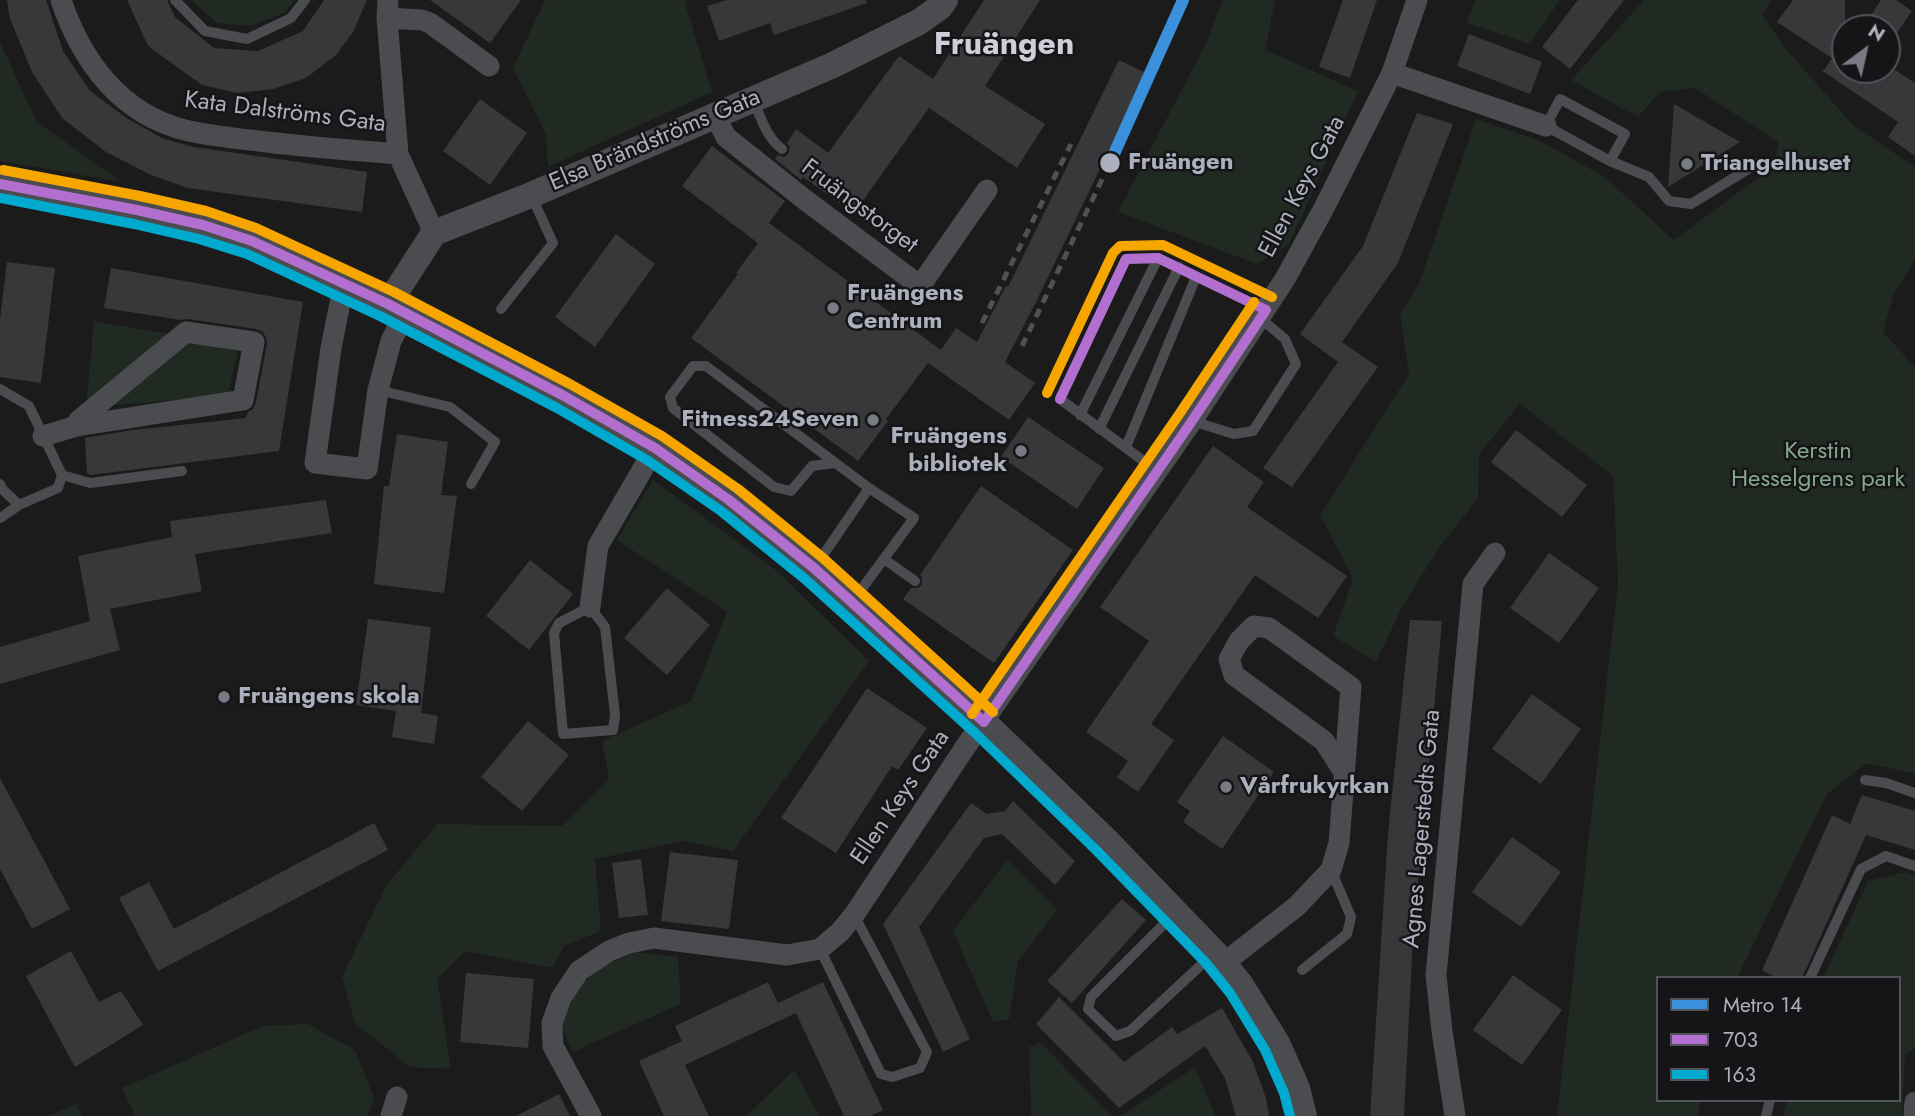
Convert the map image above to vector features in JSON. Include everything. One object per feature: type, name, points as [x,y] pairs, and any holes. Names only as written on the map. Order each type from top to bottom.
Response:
[{"type":"street","name":"Kata Dalströms Gata","points":[[61,0],[87,58],[111,88],[150,117],[183,130],[226,137],[398,154]]},
{"type":"street","name":"Elsa Brändströms Gata","points":[[434,233],[531,195],[833,65],[919,22],[940,7],[945,0]]},
{"type":"street","name":"Ellen Keys Gata","points":[[820,949],[840,932],[854,915],[1263,314],[1324,208],[1392,73],[1417,0]]},
{"type":"street","points":[[344,283],[331,348],[315,463],[368,469],[379,390],[396,308],[434,233],[398,154],[388,9],[430,23],[489,66]]},
{"type":"street","points":[[1392,73],[1546,126]]},
{"type":"street","name":"Fruängstorget","points":[[715,116],[726,137],[920,286],[987,190]]},
{"type":"street","points":[[0,184],[82,198],[202,225],[252,241],[396,308],[564,396],[655,448],[729,500],[814,568],[984,722],[1106,840],[1219,958],[1241,985],[1277,1043],[1297,1088],[1304,1116]]},
{"type":"street","points":[[43,436],[77,426],[243,400],[254,342],[186,332],[78,421]]},
{"type":"street","points":[[590,607],[598,546],[655,448]]},
{"type":"street","name":"Agnes Lagerstedts Gata","points":[[1455,1116],[1436,975],[1473,584],[1495,553]]},
{"type":"street","points":[[1219,958],[1297,906],[1331,870],[1339,843],[1351,687],[1269,628],[1254,626],[1239,641],[1228,659],[1234,675],[1324,741],[1344,772]]},
{"type":"street","points":[[591,1116],[553,1046],[552,1023],[561,998],[579,971],[609,951],[629,943],[654,938],[787,955],[820,949]]},
{"type":"street","points":[[1914,1116],[1915,1102]]},
{"type":"lane","points":[[175,0],[205,30],[247,39],[291,18],[305,0]]},
{"type":"lane","points":[[753,99],[766,131],[782,149]]},
{"type":"lane","points":[[1610,161],[1625,134],[1560,99],[1546,126],[1610,161],[1649,177],[1669,201],[1691,204],[1758,163]]},
{"type":"lane","points":[[501,309],[553,243],[531,195]]},
{"type":"lane","points":[[1157,471],[1060,399],[1126,259],[1158,258],[1263,314],[1285,339],[1296,364],[1254,431],[1234,434],[1192,421]]},
{"type":"lane","points":[[1080,415],[1158,258]]},
{"type":"lane","points":[[1099,429],[1179,267]]},
{"type":"lane","points":[[1126,447],[1196,277]]},
{"type":"lane","points":[[835,463],[812,466],[791,491],[774,487],[673,408],[670,397],[693,366],[706,366],[869,488],[914,518],[852,602]]},
{"type":"lane","points":[[0,389],[29,406],[62,475],[58,488],[19,505],[0,518]]},
{"type":"lane","points":[[379,390],[450,407],[495,442],[471,484]]},
{"type":"lane","points":[[62,475],[90,483],[182,471]]},
{"type":"lane","points":[[0,484],[19,505]]},
{"type":"lane","points":[[814,568],[869,488]]},
{"type":"lane","points":[[884,559],[915,581]]},
{"type":"lane","points":[[590,607],[605,627],[615,715],[613,730],[563,734],[554,633],[559,623],[590,607]]},
{"type":"lane","points":[[1865,780],[1886,783],[1915,793]]},
{"type":"lane","points":[[1811,976],[1861,869],[1885,856],[1915,866]]},
{"type":"lane","points":[[1302,970],[1347,934],[1351,917],[1331,870]]},
{"type":"lane","points":[[1176,912],[1091,997],[1088,1009],[1116,1036],[1130,1031],[1219,958]]},
{"type":"lane","points":[[820,949],[881,1073],[892,1077],[920,1068],[927,1052],[854,915]]},
{"type":"green space","points":[[191,0],[294,0],[285,13],[250,26],[217,23]]},
{"type":"green space","points":[[545,0],[686,0],[712,92],[548,167],[546,135],[513,68]]},
{"type":"green space","points":[[1223,0],[1275,0],[1265,50],[1358,91],[1289,244],[1257,264],[1118,212],[1206,43]]},
{"type":"green space","points":[[1475,0],[1560,0],[1530,44],[1467,23]]},
{"type":"green space","name":"Kerstin Hesselgrens park","points":[[1644,0],[1772,0],[1762,15],[1786,49],[1853,125],[1915,167],[1915,259],[1893,296],[1883,332],[1915,367],[1915,774],[1867,763],[1827,794],[1738,976],[1656,976],[1656,1102],[1700,1102],[1697,1116],[1557,1116],[1618,583],[1613,476],[1520,404],[1479,454],[1478,498],[1439,548],[1402,607],[1376,662],[1333,636],[1353,579],[1320,515],[1409,374],[1400,315],[1419,284],[1476,119],[1538,140],[1605,177],[1674,240],[1775,165],[1778,142],[1695,88],[1660,92],[1638,117],[1571,80]]},
{"type":"green space","points":[[0,42],[37,122],[122,182],[0,161]]},
{"type":"green space","points":[[94,321],[239,346],[228,395],[86,408]]},
{"type":"green space","points":[[653,480],[777,571],[869,661],[733,851],[685,841],[595,859],[601,931],[564,946],[552,968],[466,951],[437,979],[451,1069],[410,1067],[355,1023],[342,977],[386,886],[437,824],[562,826],[609,779],[602,741],[691,701],[727,612],[617,540]]},
{"type":"green space","points":[[1007,860],[1057,910],[1018,961],[1009,1019],[993,1022],[953,931]]},
{"type":"green space","points":[[1906,872],[1915,875],[1915,1048],[1905,1055],[1902,1116],[1783,1116],[1786,1102],[1901,1102],[1901,976],[1824,976],[1868,881]]},
{"type":"green space","points":[[636,952],[678,957],[681,1004],[573,1053],[562,1027],[566,1010],[583,983],[602,967]]},
{"type":"green space","points":[[308,1024],[355,1050],[374,1098],[368,1116],[135,1116],[122,1088],[263,1026]]},
{"type":"green space","points":[[1041,1043],[1112,1116],[1031,1116],[1029,1047]]},
{"type":"green space","points":[[1195,1067],[1215,1116],[1121,1116]]},
{"type":"green space","points":[[794,1070],[820,1116],[746,1116]]},
{"type":"green space","points":[[77,1104],[82,1116],[49,1116]]},
{"type":"building","points":[[7,0],[46,0],[63,51],[90,91],[128,119],[164,139],[194,147],[367,172],[362,212],[188,188],[151,175],[106,152],[62,118],[32,72],[9,16]]},
{"type":"building","points":[[127,0],[167,0],[175,17],[214,48],[258,51],[303,31],[324,0],[367,0],[353,32],[336,55],[306,78],[273,89],[238,93],[202,85],[148,46]]},
{"type":"building","points":[[430,0],[521,0],[490,43]]},
{"type":"building","points":[[727,0],[866,0],[867,3],[774,35],[770,23],[719,41],[707,6]]},
{"type":"building","points":[[984,0],[1040,0],[985,86],[1045,124],[1017,168],[929,108],[854,213],[803,177],[801,180],[775,159],[778,155],[784,157],[788,154],[790,147],[787,143],[796,129],[828,153],[899,56],[933,79]]},
{"type":"building","points":[[1343,0],[1377,0],[1350,78],[1319,67]]},
{"type":"building","points":[[1578,0],[1624,0],[1570,69],[1542,47]]},
{"type":"building","points":[[1793,0],[1845,0],[1845,14],[1831,14],[1831,57],[1777,22]]},
{"type":"building","points":[[1881,0],[1896,0],[1912,11],[1901,27],[1901,14],[1872,14]]},
{"type":"building","points":[[1469,34],[1542,62],[1530,94],[1457,66]]},
{"type":"building","points":[[1119,60],[1146,73],[1005,362],[1035,383],[1009,420],[928,363],[858,461],[691,338],[758,243],[682,186],[712,146],[785,201],[769,223],[941,350],[956,328],[977,342],[1006,286],[1008,287]]},
{"type":"building","points":[[1831,60],[1831,77],[1821,70],[1824,70]]},
{"type":"building","points":[[1901,74],[1915,83],[1915,156],[1888,137],[1898,122],[1842,84],[1901,84]]},
{"type":"building","points":[[480,99],[527,133],[490,185],[443,151]]},
{"type":"building","name":"Triangelhuset","points":[[1674,104],[1740,142],[1668,187]]},
{"type":"building","points":[[1417,113],[1453,124],[1398,263],[1342,342],[1378,367],[1292,487],[1263,468],[1338,362],[1300,334],[1363,246]]},
{"type":"building","points":[[616,234],[655,264],[595,347],[555,317]]},
{"type":"building","points":[[7,262],[55,268],[41,383],[0,377],[0,320]]},
{"type":"building","points":[[111,268],[303,302],[279,451],[87,474],[85,438],[246,418],[256,402],[267,344],[262,331],[256,329],[104,308]]},
{"type":"building","points":[[1028,417],[1104,468],[1077,509],[1001,457]]},
{"type":"building","points":[[1516,430],[1587,485],[1562,517],[1491,462]]},
{"type":"building","points":[[397,434],[448,442],[441,495],[457,496],[444,593],[374,584],[384,486],[389,486]]},
{"type":"building","points":[[1213,446],[1264,482],[1247,507],[1347,576],[1318,618],[1255,575],[1151,724],[1174,740],[1138,792],[1117,777],[1128,761],[1086,732],[1149,641],[1100,607]]},
{"type":"building","points":[[981,486],[1073,550],[994,663],[903,599],[911,588],[922,585],[920,575]]},
{"type":"building","points":[[326,500],[332,533],[195,554],[202,591],[110,609],[120,650],[0,684],[0,647],[90,621],[78,556],[172,537],[170,521]]},
{"type":"building","points":[[1549,553],[1599,588],[1559,643],[1510,608]]},
{"type":"building","points":[[530,560],[573,594],[529,650],[486,616]]},
{"type":"building","points":[[667,588],[710,625],[667,675],[624,638]]},
{"type":"building","points":[[368,619],[431,627],[421,713],[438,716],[434,744],[392,737],[396,711],[356,705]]},
{"type":"building","points":[[1410,620],[1442,621],[1413,938],[1404,1116],[1370,1116],[1388,834]]},
{"type":"building","points":[[867,688],[927,728],[898,770],[892,766],[836,853],[781,818]]},
{"type":"building","points":[[1532,694],[1581,729],[1541,784],[1492,749]]},
{"type":"building","points":[[528,721],[569,755],[522,811],[481,777]]},
{"type":"building","name":"Vårfrukyrkan","points":[[1223,736],[1274,772],[1222,849],[1183,822],[1190,811],[1177,802]]},
{"type":"building","points":[[0,778],[70,909],[32,929],[0,869]]},
{"type":"building","points":[[1862,795],[1915,811],[1915,850],[1866,835],[1803,976],[1773,976],[1762,970],[1832,815],[1850,824]]},
{"type":"building","points":[[1013,801],[1075,861],[1055,885],[1002,834],[984,838],[919,927],[970,1039],[943,1052],[883,924],[971,803],[987,814],[1005,811]]},
{"type":"building","points":[[374,823],[388,850],[158,971],[119,898],[149,882],[174,929]]},
{"type":"building","points":[[1512,837],[1561,872],[1521,927],[1472,892]]},
{"type":"building","points":[[670,852],[738,860],[729,929],[661,921]]},
{"type":"building","points":[[641,859],[648,915],[619,918],[612,863]]},
{"type":"building","points":[[1122,899],[1146,920],[1072,1003],[1047,981]]},
{"type":"building","points":[[71,951],[99,1002],[121,991],[143,1025],[75,1067],[26,976]]},
{"type":"building","points":[[466,973],[534,979],[528,1048],[460,1042]]},
{"type":"building","points":[[1513,975],[1562,1010],[1522,1065],[1473,1030]]},
{"type":"building","points":[[768,982],[778,1003],[823,982],[883,1110],[871,1116],[844,1116],[796,1013],[685,1065],[709,1116],[664,1116],[639,1061],[682,1041],[675,1026]]},
{"type":"building","points":[[1059,997],[1124,1062],[1172,1027],[1177,1034],[1222,1008],[1253,1062],[1266,1098],[1269,1116],[1236,1116],[1225,1078],[1205,1046],[1119,1108],[1036,1024]]},
{"type":"building","points":[[559,1094],[570,1116],[516,1116]]},
{"type":"railway","points":[[982,323],[1071,144]]},
{"type":"railway","points":[[1022,346],[1109,165]]},
{"type":"metro line","name":"14","points":[[1109,165],[1183,0]]},
{"type":"transit line","points":[[3,170],[206,211],[256,228],[394,292],[570,384],[662,436],[738,489],[823,558],[993,712]]},
{"type":"transit line","name":"703","points":[[0,184],[137,210],[203,225],[252,241],[388,304],[564,396],[655,448],[729,500],[814,568],[984,722]]},
{"type":"transit line","name":"163","points":[[0,198],[134,224],[199,239],[247,254],[382,317],[557,408],[647,460],[721,511],[805,579],[974,732],[1096,850],[1205,962],[1230,993],[1265,1050],[1284,1093],[1290,1116]]},
{"type":"transit line","points":[[1047,393],[1113,253],[1120,246],[1163,245],[1272,297]]},
{"type":"transit line","name":"703","points":[[1060,399],[1126,259],[1158,258],[1266,310]]},
{"type":"transit line","points":[[972,714],[1254,302]]},
{"type":"transit line","name":"703","points":[[984,722],[1266,310]]},
{"type":"place","name":"Fruängen","points":[[1110,163]]},
{"type":"place","name":"Triangelhuset","points":[[1687,164]]},
{"type":"place","name":"Fruängens Centrum","points":[[833,308]]},
{"type":"place","name":"Fitness24Seven","points":[[873,420]]},
{"type":"place","name":"Fruängens bibliotek","points":[[1021,451]]},
{"type":"place","name":"Fruängens skola","points":[[224,697]]},
{"type":"place","name":"Vårfrukyrkan","points":[[1226,787]]},
{"type":"district","name":"Fruängen","points":[[1004,46]]}]
